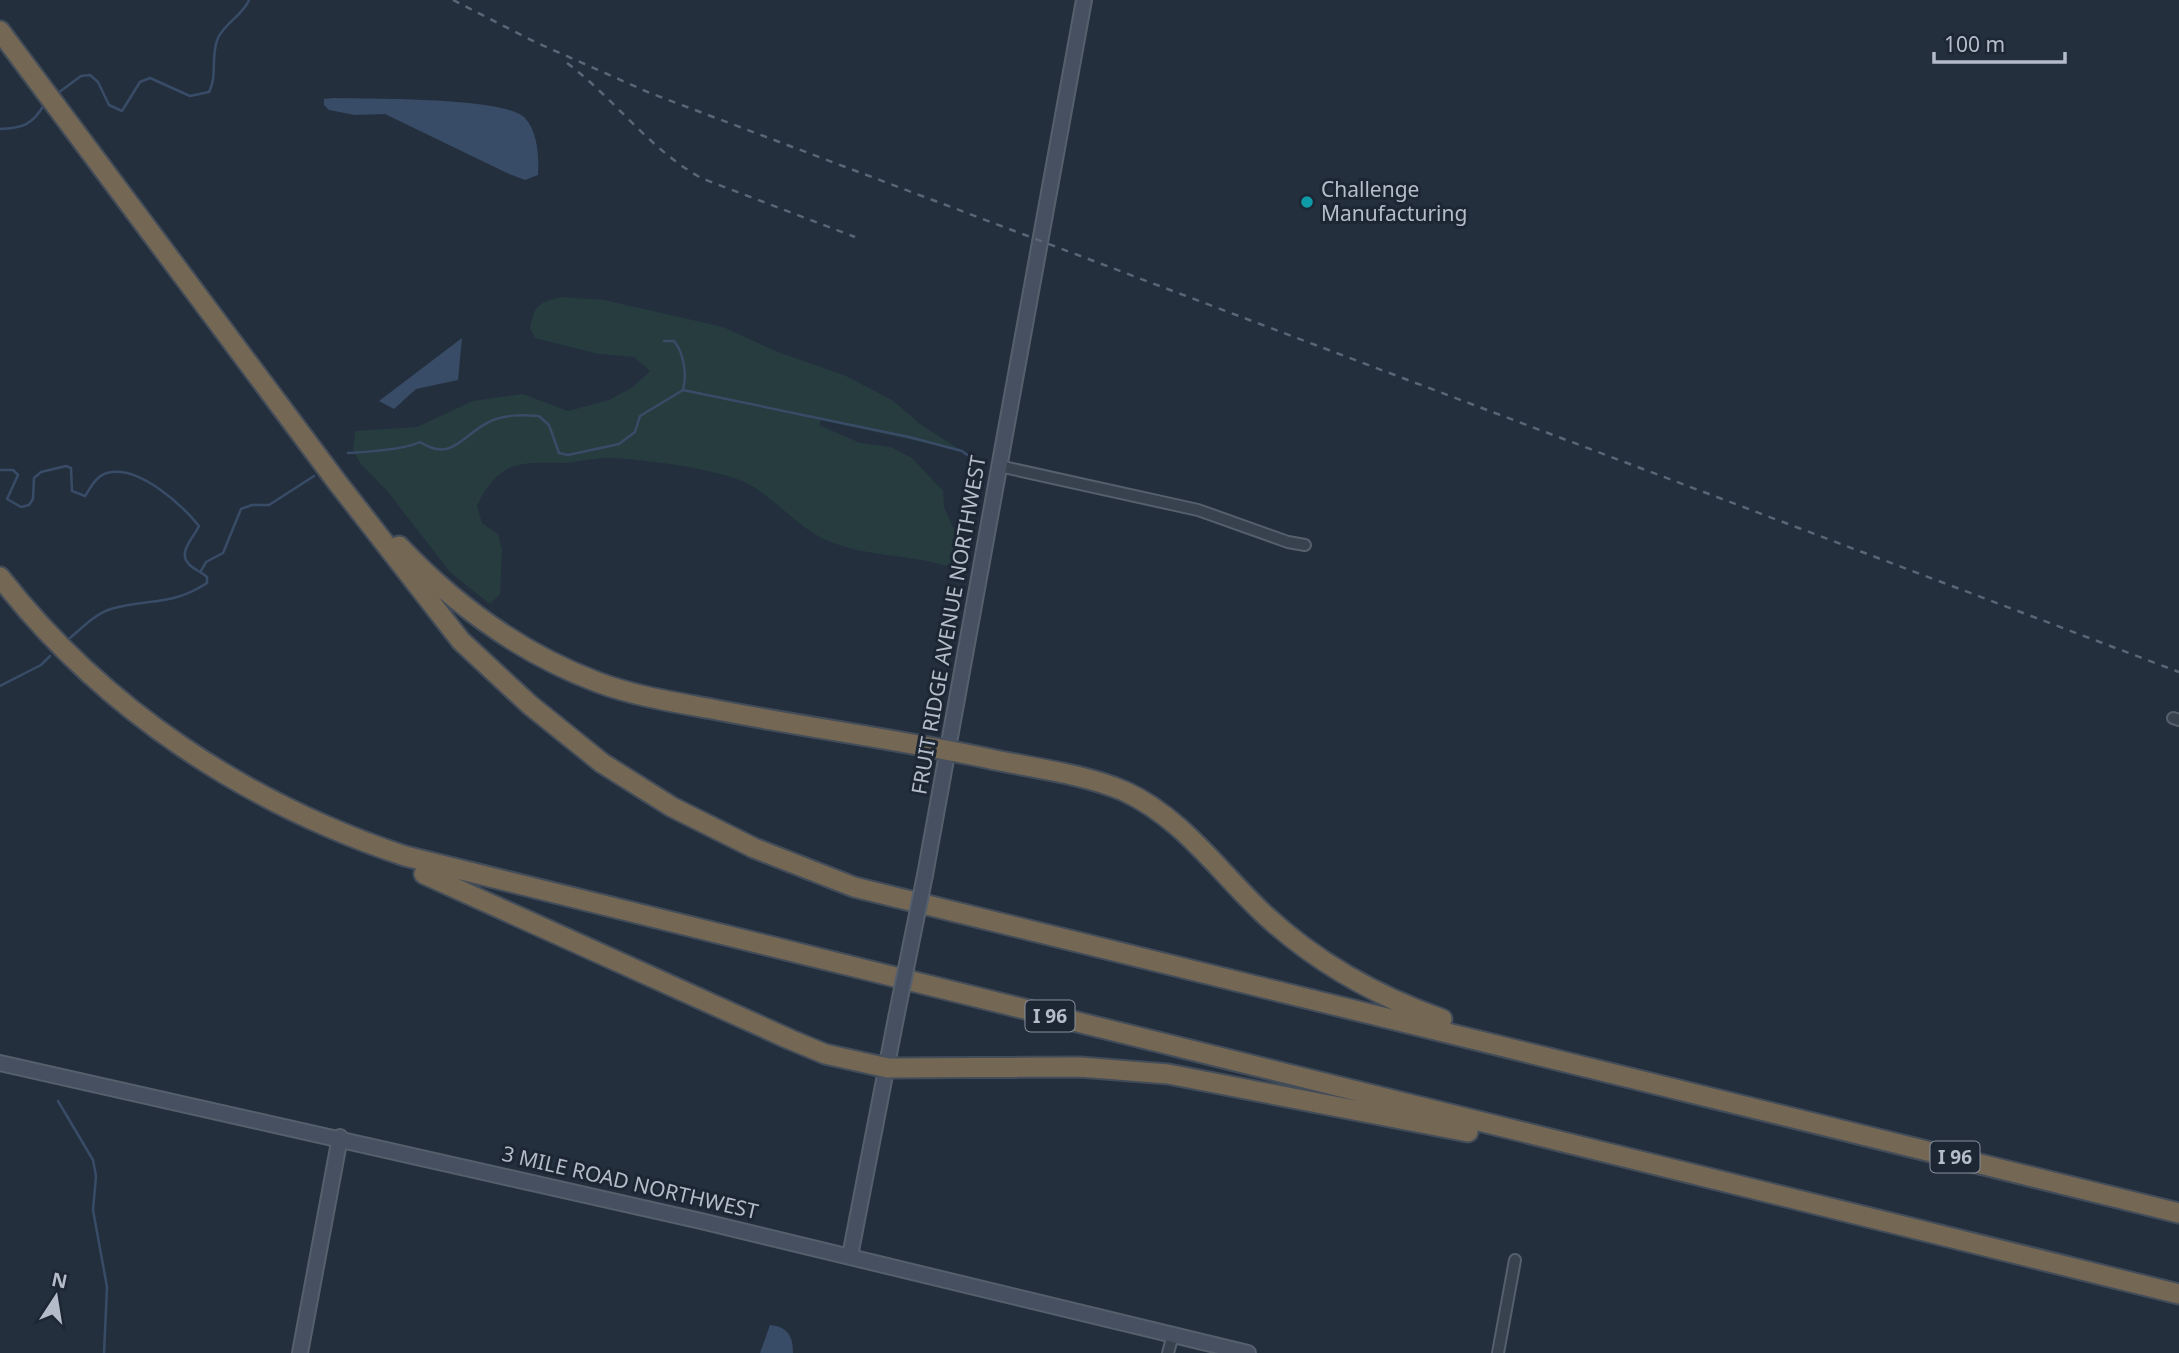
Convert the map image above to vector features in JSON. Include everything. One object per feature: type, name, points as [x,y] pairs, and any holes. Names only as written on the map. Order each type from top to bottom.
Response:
[{"type":"highway","name":"I 96","points":[[0,31],[338,482],[461,641],[530,705],[602,763],[672,807],[754,848],[854,887],[2179,1213]]},
{"type":"highway","points":[[338,482],[409,557],[459,604],[509,639],[549,661],[599,683],[654,698],[948,750],[1090,780],[1126,792],[1171,819],[1288,936],[1353,981],[1436,1017],[1617,1074]]},
{"type":"highway","name":"I 96","points":[[0,577],[87,671],[149,723],[218,771],[303,817],[374,846],[471,875],[2179,1294]]},
{"type":"highway","points":[[303,817],[365,852],[469,892],[825,1054],[887,1068],[1080,1067],[1168,1074],[1373,1112],[1800,1201]]},
{"type":"main road","name":"FRUIT RIDGE AVENUE NORTHWEST","points":[[850,1256],[925,875],[1084,0]]},
{"type":"main road","name":"3 MILE ROAD NORTHWEST","points":[[0,1063],[340,1137],[850,1256],[1248,1353]]},
{"type":"main road","points":[[300,1353],[340,1137]]},
{"type":"street","points":[[999,466],[1198,510],[1287,542],[1305,545]]},
{"type":"street","points":[[1498,1353],[1515,1260]]},
{"type":"street","points":[[1168,1353],[1173,1335]]},
{"type":"green space","points":[[561,297],[604,300],[723,327],[778,352],[846,376],[892,400],[920,424],[962,451],[821,420],[819,425],[860,443],[891,447],[912,458],[943,491],[944,507],[958,539],[957,558],[946,566],[845,547],[808,529],[756,488],[731,477],[698,469],[613,458],[527,464],[513,466],[497,476],[477,506],[482,523],[498,534],[502,550],[500,594],[490,604],[450,572],[388,492],[360,463],[353,450],[355,431],[417,427],[473,401],[523,394],[568,411],[609,400],[633,387],[650,371],[634,357],[599,354],[535,338],[530,328],[536,309],[542,303]]},
{"type":"water","points":[[324,99],[435,100],[513,111],[525,118],[533,130],[538,153],[538,175],[525,180],[507,173],[385,114],[355,115],[329,110],[324,105]]},
{"type":"water","points":[[462,338],[458,380],[416,389],[394,409],[379,401]]},
{"type":"water","points":[[770,1325],[788,1333],[793,1353],[760,1353]]},
{"type":"waterway","points":[[58,93],[81,76],[90,75],[98,82],[109,105],[122,111],[140,82],[150,78],[190,96],[209,92],[218,38],[249,0]]},
{"type":"waterway","points":[[0,129],[26,124],[44,105]]},
{"type":"waterway","points":[[348,453],[396,448],[420,442],[440,450],[456,445],[495,419],[520,415],[539,416],[549,425],[559,453],[568,455],[619,444],[635,432],[640,416],[683,390],[685,371],[680,352],[674,341],[664,341]]},
{"type":"waterway","points":[[683,390],[909,437],[962,451],[970,457],[972,467],[965,506]]},
{"type":"waterway","points":[[0,470],[13,470],[18,475],[7,499],[21,507],[29,505],[33,499],[34,478],[41,472],[66,466],[71,468],[72,491],[85,496],[103,474],[119,472],[132,475],[158,488],[199,526],[188,544],[185,559],[207,577],[207,583],[182,596],[105,611],[70,638]]},
{"type":"waterway","points":[[201,571],[206,562],[223,553],[241,509],[252,505],[269,505],[314,476]]},
{"type":"waterway","points":[[0,686],[41,665],[50,656]]},
{"type":"waterway","points":[[58,1101],[93,1160],[96,1176],[93,1210],[107,1287],[104,1353]]},
{"type":"railway","points":[[453,0],[535,42],[650,93],[2179,672]]},
{"type":"railway","points":[[567,63],[664,152],[701,178],[855,237]]},
{"type":"place","name":"Challenge Manufacturing","points":[[1307,202]]}]
